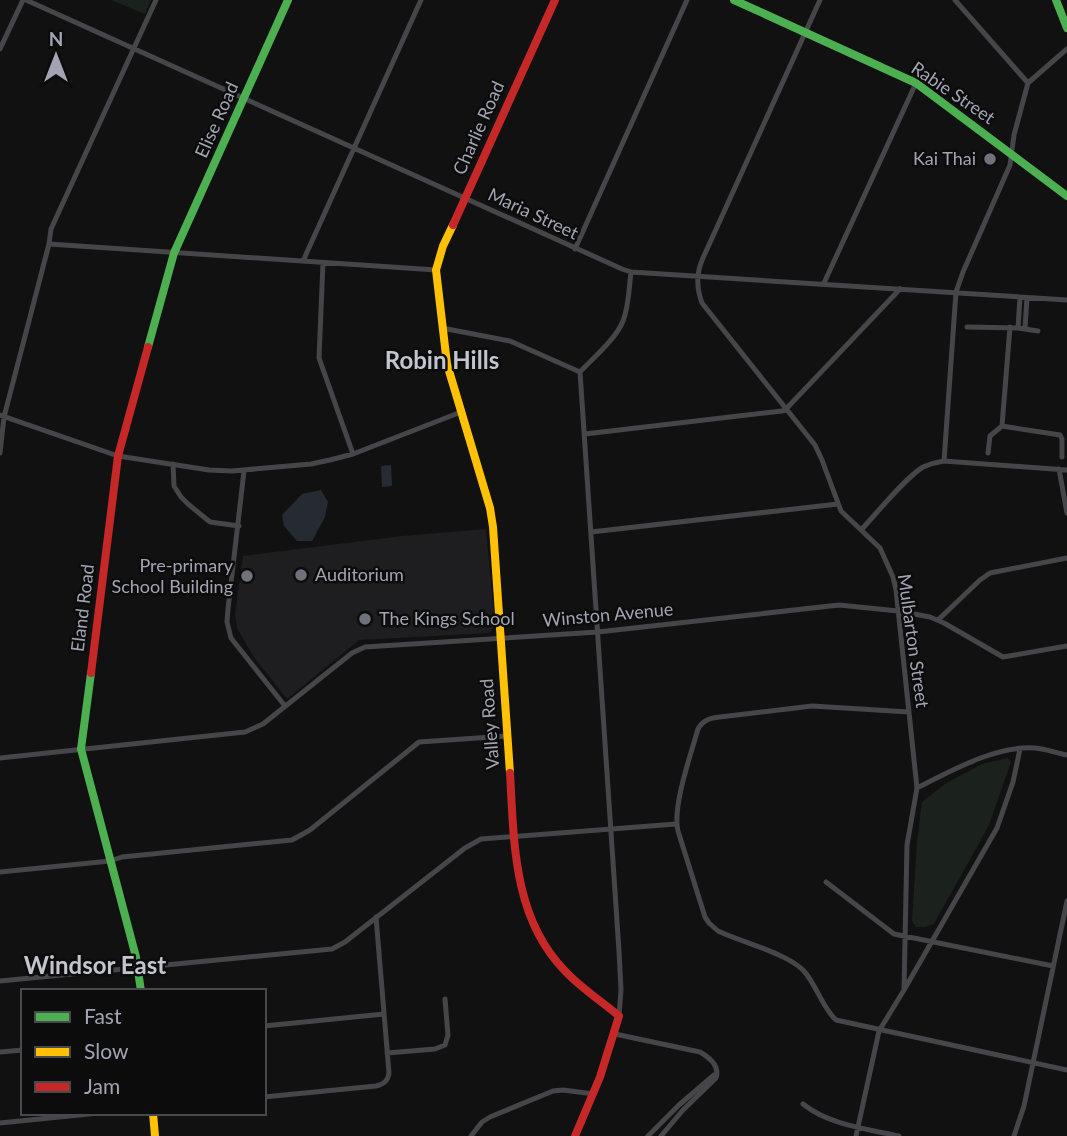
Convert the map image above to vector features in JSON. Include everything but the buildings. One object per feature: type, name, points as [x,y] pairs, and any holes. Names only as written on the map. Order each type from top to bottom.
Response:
[{"type":"street","name":"Maria Street","points":[[24,0],[631,272],[1067,300]]},
{"type":"street","points":[[0,50],[24,0]]},
{"type":"street","points":[[0,453],[2,416],[52,225],[156,0]]},
{"type":"street","name":"Elise Road","points":[[174,253],[288,0]]},
{"type":"street","points":[[303,261],[421,0]]},
{"type":"street","name":"Charlie Road","points":[[436,270],[443,246],[555,0]]},
{"type":"street","points":[[575,249],[687,0]]},
{"type":"street","name":"Rabie Street","points":[[734,0],[916,83],[1067,197]]},
{"type":"street","points":[[697,275],[820,0]]},
{"type":"street","points":[[955,0],[1028,83]]},
{"type":"street","points":[[1058,0],[1067,20]]},
{"type":"street","points":[[1058,0],[1067,28]]},
{"type":"street","points":[[944,461],[956,292],[1009,169],[1014,135],[1028,83],[1050,62],[1064,55],[1067,49]]},
{"type":"street","points":[[824,284],[916,83]]},
{"type":"street","points":[[49,244],[436,270]]},
{"type":"street","name":"Eland Road","points":[[141,989],[139,967],[81,749],[118,456],[174,253]]},
{"type":"street","points":[[323,263],[319,358],[352,454]]},
{"type":"street","name":"Valley Road","points":[[436,270],[449,373],[492,520],[519,887],[536,932],[563,970],[619,1016]]},
{"type":"street","points":[[575,1136],[594,1094],[615,1034],[621,983],[580,372],[621,324],[631,272]]},
{"type":"street","name":"Mulbarton Street","points":[[697,275],[702,303],[815,445],[838,505],[845,516],[876,542],[894,582],[917,788],[907,845],[905,990]]},
{"type":"street","points":[[584,434],[773,413],[786,409],[900,289]]},
{"type":"street","points":[[1021,328],[1023,297]]},
{"type":"street","points":[[967,327],[1010,327],[1038,331]]},
{"type":"street","points":[[988,453],[990,436],[1002,426],[1010,327]]},
{"type":"street","points":[[442,328],[510,341],[580,372]]},
{"type":"street","points":[[2,416],[118,456],[209,470],[244,471],[324,462],[461,412]]},
{"type":"street","points":[[1002,426],[1060,435],[1062,457]]},
{"type":"street","points":[[861,530],[912,476],[933,463],[944,461],[1067,470]]},
{"type":"street","points":[[173,464],[174,486],[188,504],[210,522],[239,526]]},
{"type":"street","points":[[1059,469],[1067,513]]},
{"type":"street","points":[[244,471],[228,629],[231,638],[285,706]]},
{"type":"street","points":[[591,532],[838,505]]},
{"type":"street","points":[[938,620],[990,573],[1067,558]]},
{"type":"street","name":"Winston Avenue","points":[[0,758],[250,730],[263,724],[361,648],[598,632],[829,605],[898,611],[938,620],[1003,657],[1067,646]]},
{"type":"street","points":[[909,712],[812,706],[706,720],[698,729],[676,824],[701,907],[709,923],[718,931],[796,964],[807,975],[824,1006],[836,1020],[1067,1070]]},
{"type":"street","points":[[0,872],[292,840],[310,830],[419,742],[507,736]]},
{"type":"street","points":[[917,788],[980,758],[1020,749],[1035,748],[1067,755]]},
{"type":"street","points":[[856,1136],[879,1031],[997,828],[1013,782],[1020,749]]},
{"type":"street","points":[[0,981],[332,949],[345,942],[472,844],[486,838],[676,824]]},
{"type":"street","points":[[826,882],[891,933],[1053,966]]},
{"type":"street","points":[[1014,1136],[1024,1106],[1067,901]]},
{"type":"street","points":[[266,1097],[376,1086],[383,1084],[388,1078],[376,917]]},
{"type":"street","points":[[387,1053],[435,1049],[445,1045],[448,1035],[445,999]]},
{"type":"street","points":[[266,1026],[384,1014]]},
{"type":"street","points":[[615,1034],[700,1052],[714,1062],[718,1073],[713,1081],[661,1136]]},
{"type":"street","points":[[0,1052],[21,1050]]},
{"type":"street","points":[[648,1136],[679,1105],[711,1079],[716,1069]]},
{"type":"street","points":[[471,1136],[482,1122],[490,1117],[553,1091],[594,1094]]},
{"type":"street","points":[[803,1104],[820,1115],[858,1128],[900,1136]]},
{"type":"street","points":[[0,1123],[79,1115]]},
{"type":"street","points":[[153,1115],[155,1136]]},
{"type":"shaded area","points":[[111,0],[151,0],[145,14]]},
{"type":"shaded area","points":[[391,465],[392,486],[382,487],[381,466]]},
{"type":"shaded area","points":[[321,490],[328,502],[325,517],[312,541],[297,541],[284,526],[282,515],[302,494]]},
{"type":"shaded area","name":"The Kings School","points":[[486,529],[495,625],[489,633],[359,640],[287,699],[253,656],[237,628],[235,614],[243,556],[402,536]]},
{"type":"shaded area","points":[[1008,758],[1011,762],[989,825],[934,924],[916,927],[912,921],[922,802],[945,784],[982,764]]},
{"type":"traffic: fast","points":[[148,347],[174,253],[288,0]]},
{"type":"traffic: fast","points":[[734,0],[916,83],[1067,196]]},
{"type":"traffic: fast","points":[[1056,0],[1067,28]]},
{"type":"traffic: fast","points":[[91,673],[81,749],[136,957],[141,989]]},
{"type":"traffic: slow","points":[[453,225],[436,270],[447,364],[490,508],[493,527],[510,773]]},
{"type":"traffic: slow","points":[[153,1115],[155,1136]]},
{"type":"traffic: jam","points":[[453,225],[555,0]]},
{"type":"traffic: jam","points":[[91,673],[118,456],[148,347]]},
{"type":"traffic: jam","points":[[510,773],[515,852],[526,903],[535,927],[548,950],[565,971],[619,1016],[600,1077],[575,1136]]},
{"type":"place","name":"Kai Thai","points":[[990,159]]},
{"type":"place","name":"Auditorium","points":[[301,575]]},
{"type":"place","name":"Pre-primary School Building","points":[[247,576]]},
{"type":"place","name":"The Kings School","points":[[365,619]]},
{"type":"district","name":"Robin Hills","points":[[442,361]]},
{"type":"district","name":"Windsor East","points":[[95,966]]}]
